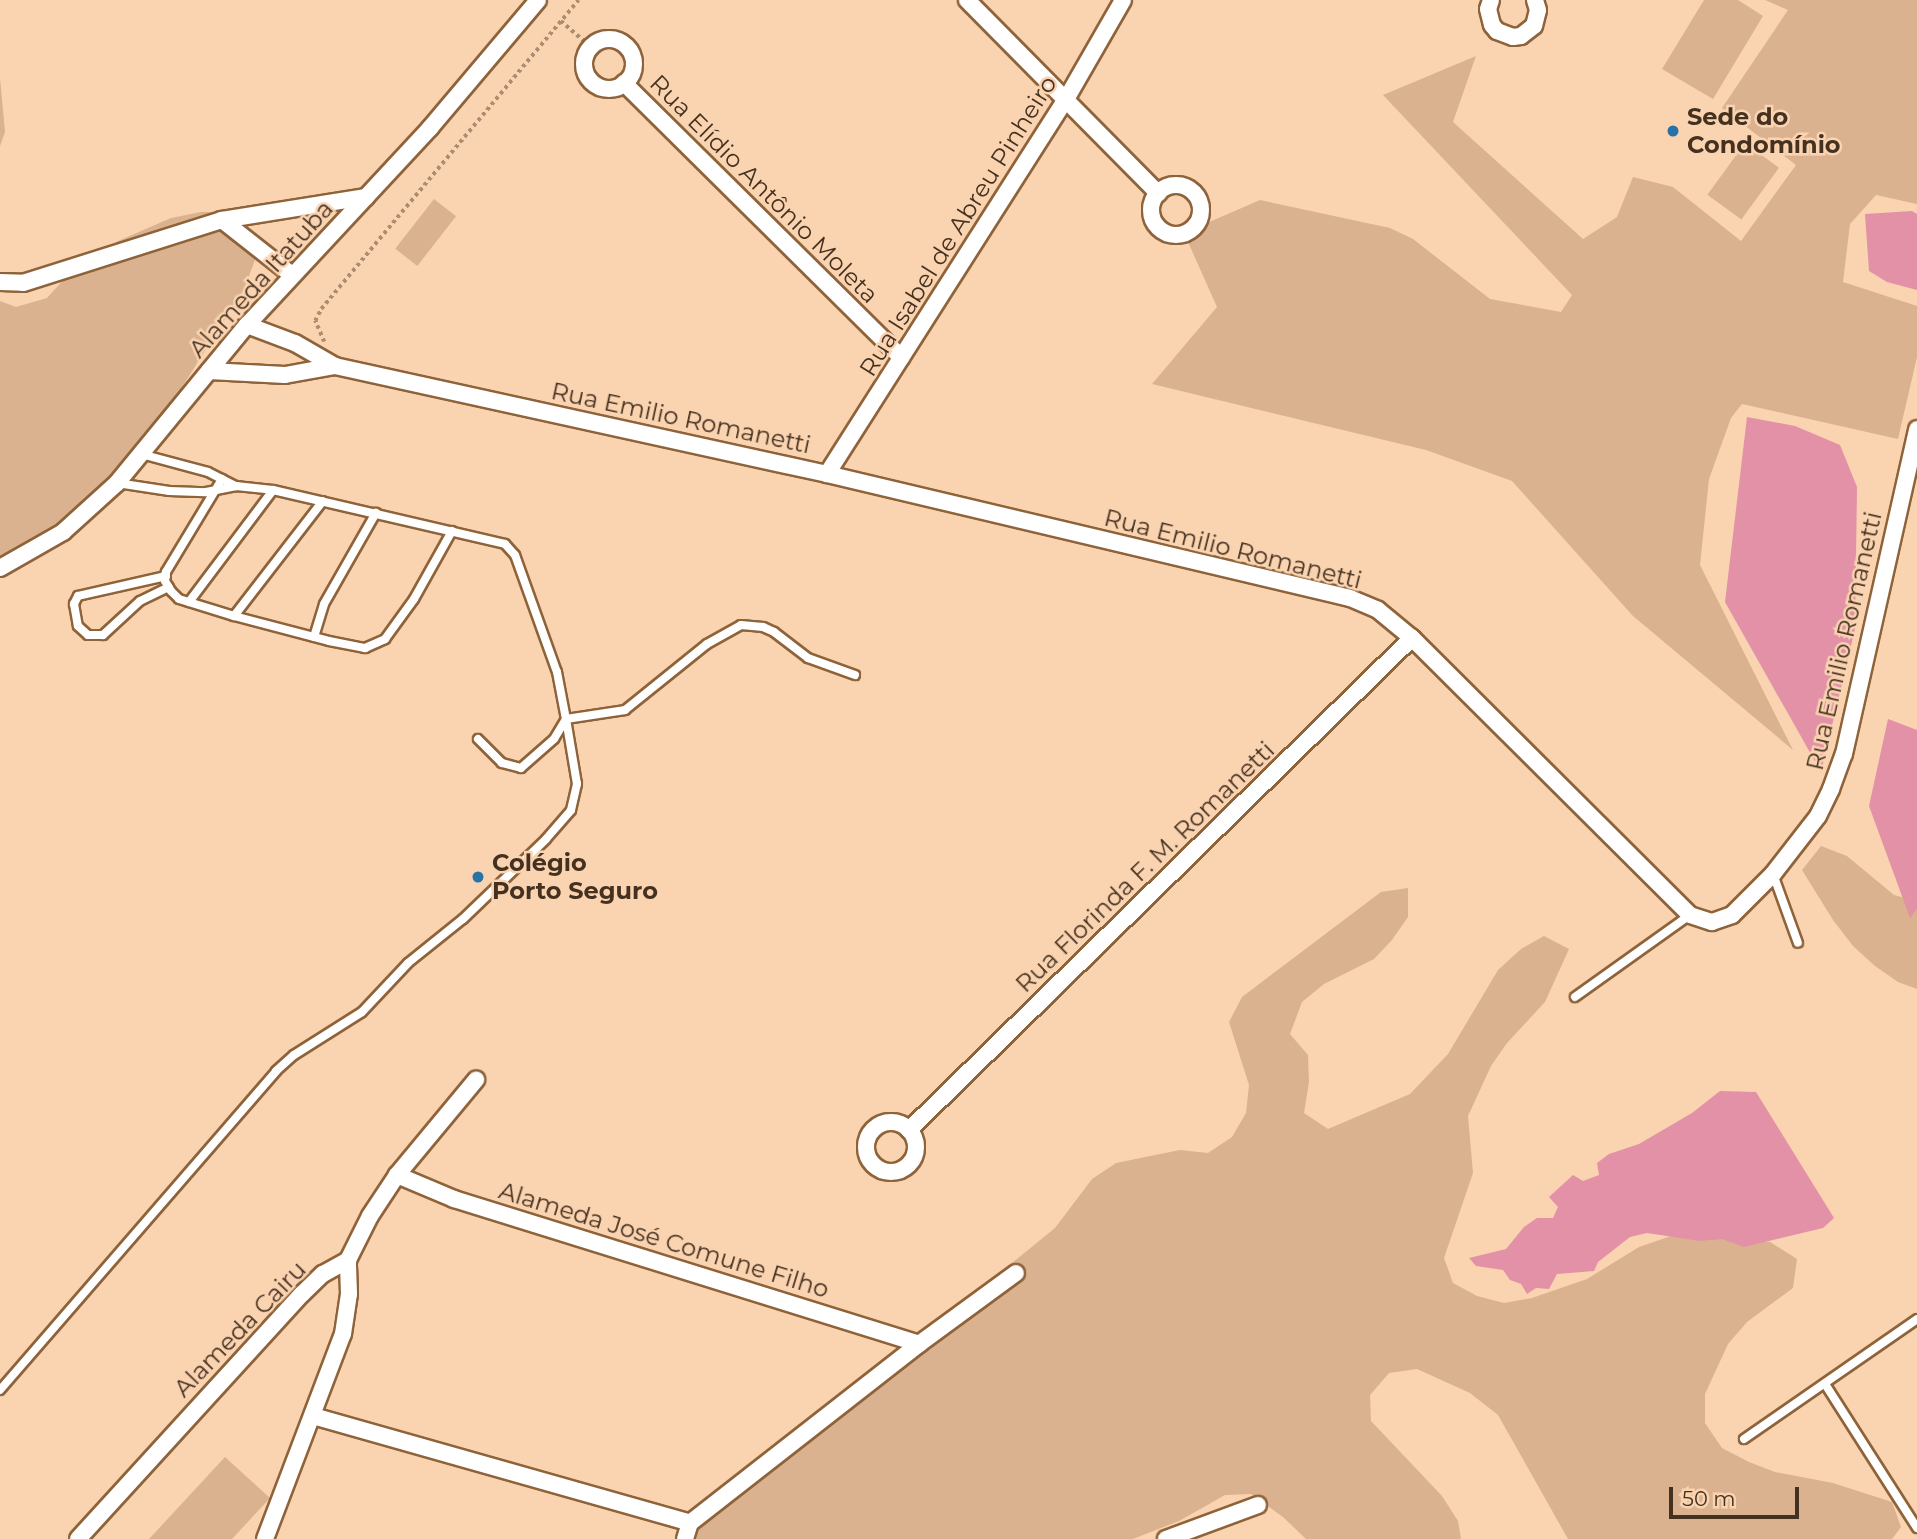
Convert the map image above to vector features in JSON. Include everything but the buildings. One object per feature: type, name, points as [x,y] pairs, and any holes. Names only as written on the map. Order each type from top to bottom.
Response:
[{"type":"street","name":"Alameda Itatuba","points":[[0,568],[63,532],[117,483],[247,326],[430,128],[538,0]]},
{"type":"street","points":[[967,0],[1158,193]]},
{"type":"street","name":"Rua Isabel de Abreu Pinheiro","points":[[827,474],[1065,102],[1123,0]]},
{"type":"street","points":[[1491,0],[1488,9],[1492,25],[1497,31],[1513,37],[1521,36],[1534,26],[1538,10],[1535,0]]},
{"type":"street","name":"Rua Elídio Antônio Moleta","points":[[613,39],[627,47],[632,54],[633,70],[624,83],[608,89],[593,83],[584,69],[585,53],[590,46],[597,41],[613,39]]},
{"type":"street","name":"Rua Elídio Antônio Moleta","points":[[624,83],[901,357]]},
{"type":"street","points":[[0,282],[23,283],[36,280],[222,220],[366,197]]},
{"type":"street","points":[[222,220],[292,275]]},
{"type":"street","name":"Rua Emilio Romanetti","points":[[247,326],[295,343],[335,366],[827,474],[1350,598],[1378,610],[1412,638],[1690,915],[1712,922],[1732,915],[1773,874],[1818,816],[1844,754],[1911,484],[1917,429]]},
{"type":"street","name":"Rua Emilio Romanetti","points":[[209,371],[285,375],[335,366]]},
{"type":"street","name":"Rua Florinda F. M. Romanetti","points":[[909,1130],[1412,638]]},
{"type":"street","points":[[265,1539],[343,1334],[349,1294],[348,1260],[370,1216],[397,1175],[476,1080]]},
{"type":"street","name":"Alameda José Comune Filho","points":[[397,1175],[453,1199],[919,1344]]},
{"type":"street","name":"Alameda Cairu","points":[[78,1539],[302,1294],[323,1274],[348,1260]]},
{"type":"street","points":[[313,1416],[687,1531],[919,1344],[1016,1273]]},
{"type":"street","points":[[1166,1539],[1258,1504]]},
{"type":"lane","points":[[141,454],[208,472],[236,486]]},
{"type":"lane","points":[[222,478],[166,576],[169,587],[179,598],[314,637],[365,648],[385,639],[414,599],[453,531]]},
{"type":"lane","points":[[0,1390],[276,1071],[294,1055],[362,1012],[408,963],[463,919],[546,839],[571,810],[576,795],[576,772],[557,671],[515,555],[499,541],[273,490],[236,486],[216,490],[169,491],[117,483]]},
{"type":"lane","points":[[188,601],[273,490]]},
{"type":"lane","points":[[234,616],[323,500]]},
{"type":"lane","points":[[314,637],[324,604],[376,513]]},
{"type":"lane","points":[[166,576],[78,596],[74,604],[78,626],[88,635],[103,635],[139,601],[169,587]]},
{"type":"lane","points":[[566,719],[625,710],[707,644],[741,625],[763,627],[774,632],[808,658],[855,674]]},
{"type":"lane","points":[[478,739],[502,763],[521,768],[554,739],[566,719]]},
{"type":"lane","points":[[1773,874],[1798,943]]},
{"type":"lane","points":[[1575,997],[1690,915]]},
{"type":"lane","points":[[1744,1439],[1917,1319]]},
{"type":"lane","points":[[1825,1384],[1917,1528]]},
{"type":"path","points":[[335,366],[316,321],[321,309],[579,0]]},
{"type":"path","points":[[561,21],[590,46]]},
{"type":"shaded area","points":[[1704,0],[1738,0],[1763,16],[1713,99],[1662,69]]},
{"type":"shaded area","points":[[1765,0],[1917,0],[1917,204],[1876,195],[1850,224],[1843,282],[1917,306],[1917,357],[1898,439],[1742,404],[1731,418],[1709,479],[1700,565],[1793,750],[1633,616],[1512,481],[1426,450],[1152,384],[1217,307],[1184,233],[1260,200],[1390,228],[1413,239],[1490,299],[1561,312],[1572,295],[1383,95],[1476,56],[1453,122],[1583,239],[1617,217],[1633,177],[1673,187],[1741,241],[1796,165],[1722,108],[1788,10]]},
{"type":"shaded area","points":[[0,78],[5,132],[0,146]]},
{"type":"shaded area","points":[[1745,143],[1779,168],[1741,219],[1707,195]]},
{"type":"shaded area","points":[[434,199],[456,216],[417,266],[395,249]]},
{"type":"shaded area","points":[[1912,211],[1917,214],[1917,290],[1887,282],[1869,271],[1865,214]]},
{"type":"shaded area","points":[[201,212],[229,212],[249,231],[255,260],[244,289],[120,485],[106,491],[30,561],[0,572],[0,301],[16,307],[47,298],[66,277],[118,241],[171,218]]},
{"type":"shaded area","points":[[1747,417],[1795,426],[1840,445],[1857,487],[1855,629],[1821,772],[1725,602]]},
{"type":"shaded area","points":[[1888,719],[1917,730],[1917,909],[1910,918],[1869,806]]},
{"type":"shaded area","points":[[1821,846],[1847,856],[1894,895],[1917,901],[1917,989],[1898,982],[1875,966],[1853,946],[1833,920],[1802,870]]},
{"type":"shaded area","points":[[1408,888],[1408,917],[1392,940],[1374,959],[1324,984],[1302,1002],[1290,1034],[1308,1055],[1309,1082],[1304,1113],[1328,1129],[1410,1094],[1448,1054],[1498,970],[1521,949],[1544,936],[1569,949],[1545,1002],[1507,1043],[1491,1066],[1468,1116],[1473,1173],[1444,1258],[1453,1283],[1477,1296],[1504,1303],[1532,1298],[1587,1279],[1639,1247],[1674,1235],[1770,1242],[1797,1259],[1793,1288],[1747,1322],[1728,1344],[1705,1394],[1705,1423],[1722,1448],[1749,1462],[1775,1472],[1833,1483],[1892,1502],[1901,1527],[1892,1539],[1568,1539],[1498,1415],[1470,1393],[1417,1369],[1389,1373],[1370,1395],[1371,1421],[1442,1496],[1458,1521],[1461,1539],[1306,1539],[1283,1517],[1251,1494],[1225,1495],[1179,1521],[1133,1539],[688,1539],[757,1460],[784,1448],[1055,1228],[1092,1179],[1116,1163],[1180,1150],[1208,1153],[1232,1137],[1246,1113],[1249,1085],[1229,1022],[1242,997],[1381,892]]},
{"type":"shaded area","points":[[1720,1091],[1756,1092],[1834,1218],[1823,1228],[1744,1247],[1722,1239],[1700,1241],[1647,1233],[1630,1237],[1598,1262],[1594,1271],[1557,1274],[1549,1289],[1536,1288],[1527,1294],[1521,1284],[1510,1280],[1503,1270],[1476,1266],[1469,1258],[1506,1249],[1524,1227],[1537,1218],[1553,1218],[1558,1207],[1549,1197],[1573,1175],[1583,1181],[1599,1175],[1597,1163],[1609,1154],[1639,1144],[1692,1113]]},
{"type":"shaded area","points":[[225,1457],[270,1498],[232,1539],[149,1539]]},
{"type":"place","name":"Sede do Condomínio","points":[[1673,131]]},
{"type":"place","name":"Colégio Porto Seguro","points":[[478,877]]}]
